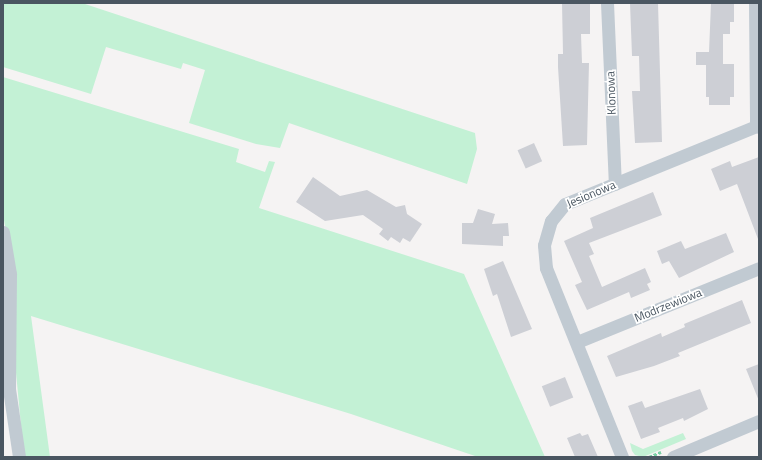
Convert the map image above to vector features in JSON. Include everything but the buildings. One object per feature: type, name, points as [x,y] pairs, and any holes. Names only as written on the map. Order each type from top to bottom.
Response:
[{"type":"street","name":"Klonowa","points":[[607,3],[615,184]]},
{"type":"street","points":[[755,3],[758,126]]},
{"type":"street","name":"Jesionowa","points":[[622,457],[546,268],[544,245],[551,221],[559,208],[758,126]]},
{"type":"street","points":[[3,232],[10,274],[9,389],[19,457]]},
{"type":"street","name":"Modrzewiowa","points":[[577,342],[759,268]]},
{"type":"street","points":[[673,457],[759,421]]},
{"type":"green space","points":[[3,3],[82,3],[475,133],[477,149],[467,184],[289,123],[280,148],[256,144],[189,123],[205,70],[183,63],[181,69],[106,47],[91,94],[3,67]]},
{"type":"green space","points":[[3,77],[239,149],[236,162],[265,172],[269,161],[275,162],[259,208],[464,274],[545,457],[478,457],[351,414],[31,316],[50,457],[24,457],[13,341],[14,274],[3,215]]},
{"type":"green space","points":[[683,433],[686,439],[643,457],[635,455],[632,451],[630,443],[643,449]]}]
